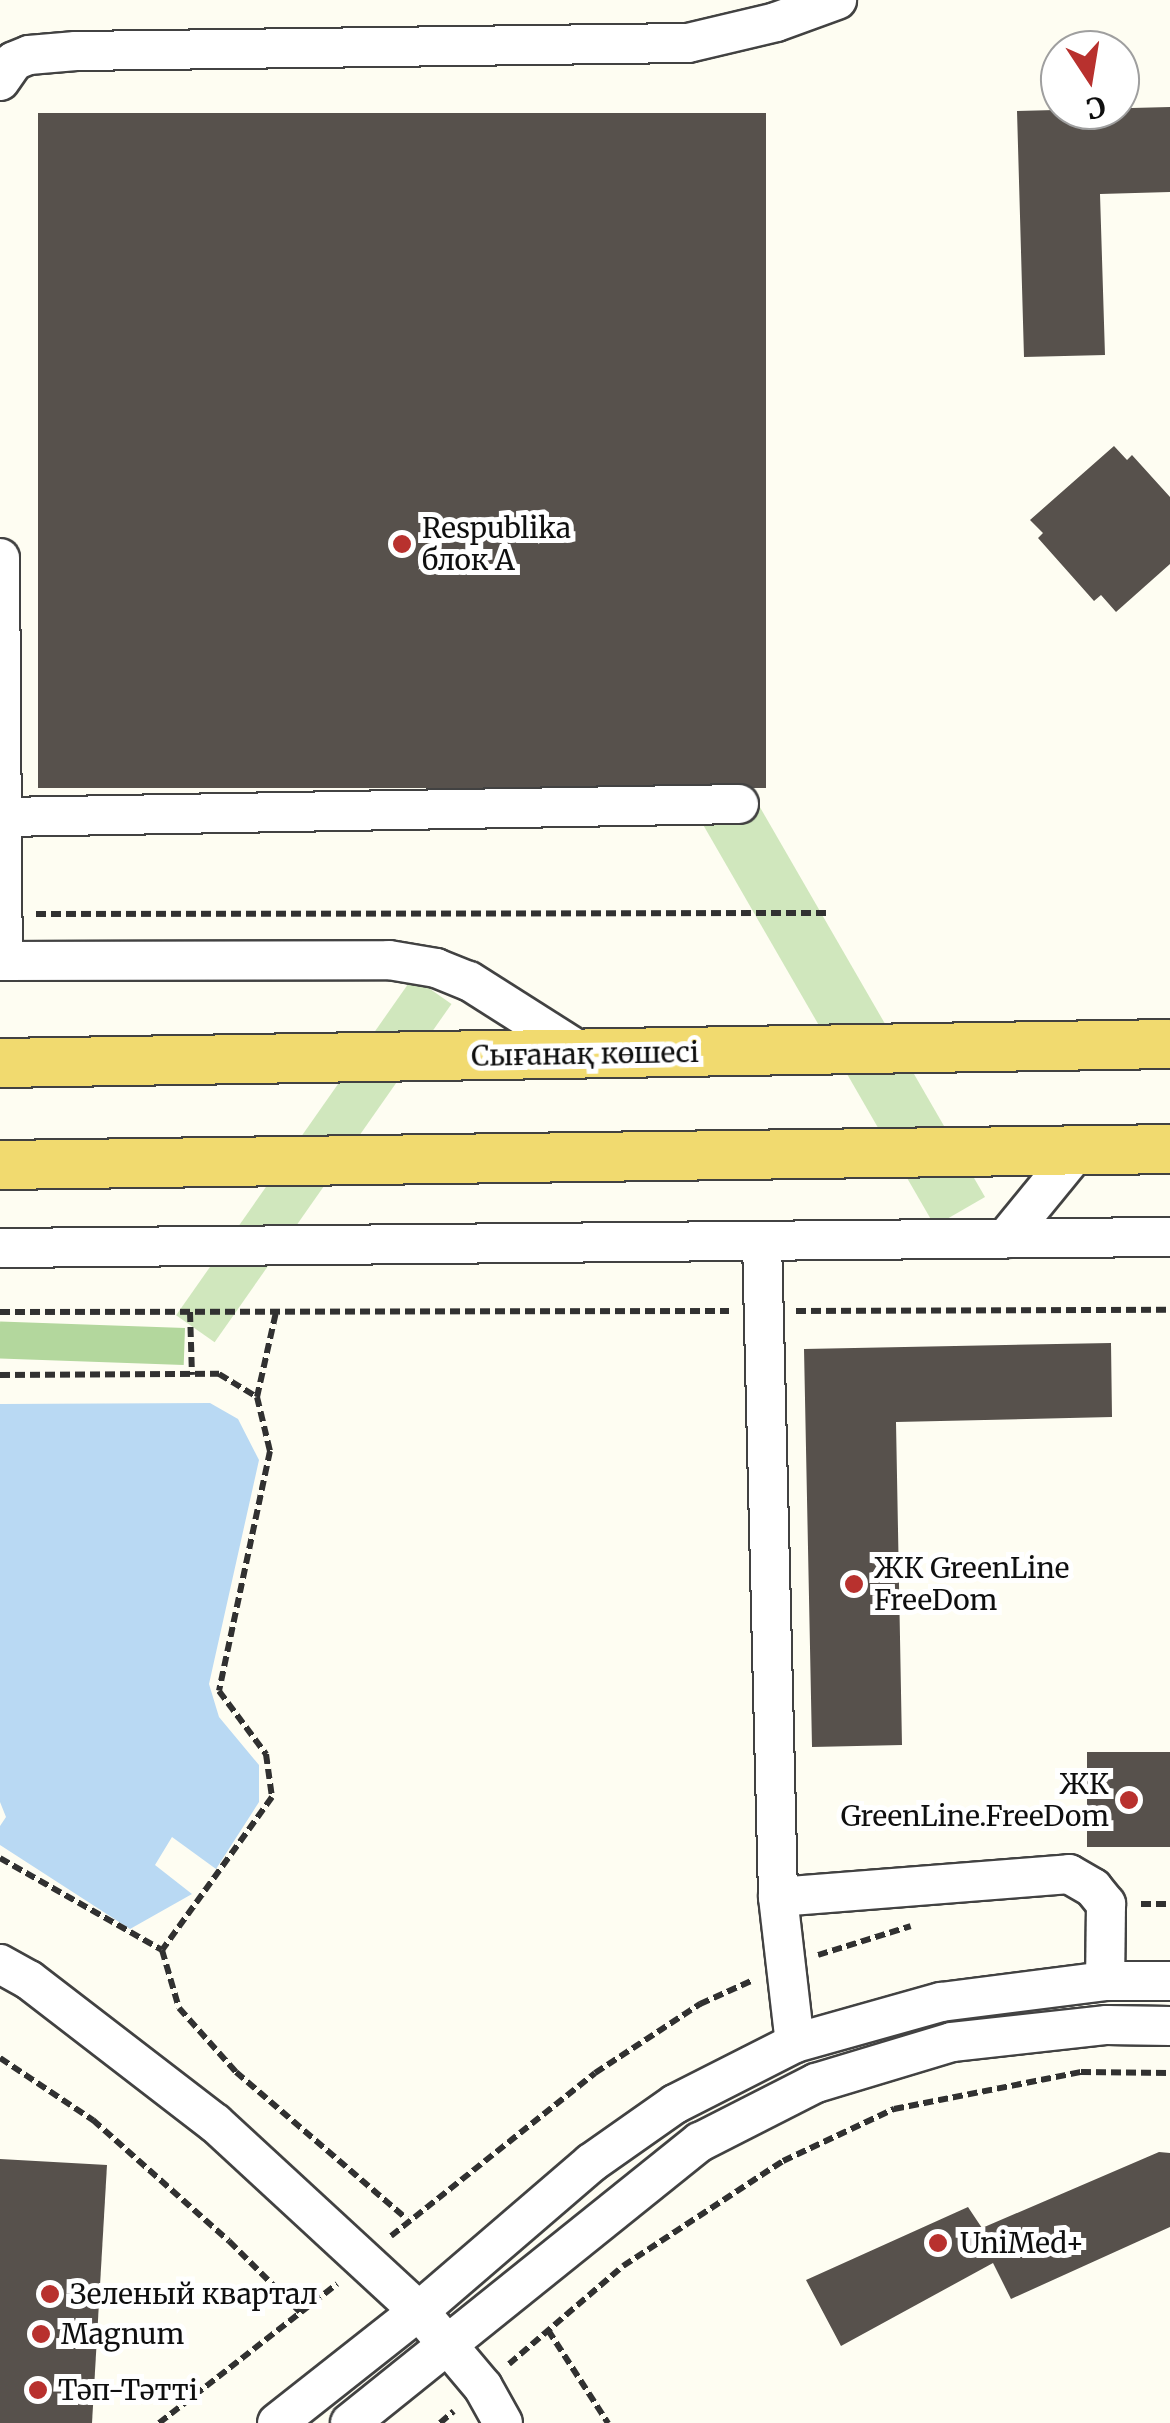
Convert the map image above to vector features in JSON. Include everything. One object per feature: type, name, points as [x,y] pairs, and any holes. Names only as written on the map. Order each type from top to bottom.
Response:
[{"type":"main road","name":"Сығанақ көшесі","points":[[0,1063],[1170,1044]]},
{"type":"main road","points":[[0,1165],[1170,1149]]},
{"type":"street","points":[[0,81],[14,61],[29,55],[76,51],[688,43],[776,22],[837,0]]},
{"type":"street","points":[[0,558],[2,961],[405,962],[436,968],[468,981],[584,1054]]},
{"type":"street","points":[[3,816],[739,804]]},
{"type":"street","points":[[1006,1238],[1078,1150]]},
{"type":"street","points":[[0,1248],[1170,1237]]},
{"type":"street","points":[[762,1241],[778,1897],[795,2043]]},
{"type":"street","points":[[778,1897],[1070,1874],[1093,1888],[1106,1904],[1105,1981]]},
{"type":"street","points":[[0,1964],[29,1980],[215,2123],[419,2311],[483,2386],[504,2423]]},
{"type":"street","points":[[277,2423],[419,2311],[591,2163],[675,2104],[795,2043],[941,2002],[1105,1981],[1170,1981]]},
{"type":"street","points":[[350,2423],[614,2207],[700,2142],[816,2084],[952,2042],[1108,2024],[1170,2026]]},
{"type":"path","points":[[1,914],[826,914]]},
{"type":"path","points":[[0,1312],[1170,1310]]},
{"type":"path","points":[[190,1312],[192,1375]]},
{"type":"path","points":[[162,1950],[272,1797],[266,1754],[219,1690],[270,1451],[257,1397],[276,1312]]},
{"type":"path","points":[[0,1375],[219,1374],[257,1397]]},
{"type":"path","points":[[0,1858],[162,1950],[179,2008],[236,2072],[407,2219]]},
{"type":"path","points":[[0,2058],[93,2120],[229,2241],[300,2313]]},
{"type":"path","points":[[440,2423],[623,2266],[783,2161],[894,2109],[1080,2072],[1170,2073]]},
{"type":"path","points":[[548,2330],[608,2423]]},
{"type":"green space","points":[[493,344],[985,1197],[935,1226],[442,373]]},
{"type":"green space","points":[[413,977],[452,1004],[215,1342],[176,1315]]},
{"type":"green space","points":[[0,1322],[185,1328],[184,1365],[0,1359]]},
{"type":"water","points":[[210,1403],[238,1419],[259,1460],[209,1684],[219,1717],[259,1765],[259,1802],[216,1869],[172,1837],[155,1865],[192,1894],[130,1929],[0,1845],[0,1826],[6,1817],[0,1802],[0,1404]]},
{"type":"building","points":[[1170,107],[1170,192],[1100,194],[1105,355],[1024,357],[1017,111],[1040,110],[1040,130],[1140,130],[1140,108]]},
{"type":"building","name":"Respublika блок А","points":[[38,113],[766,113],[766,788],[38,788]]},
{"type":"building","points":[[1114,446],[1127,460],[1132,455],[1170,497],[1170,564],[1116,612],[1101,595],[1094,601],[1038,538],[1043,533],[1030,520]]},
{"type":"building","name":"ЖК GreenLine FreeDom","points":[[1111,1343],[1112,1417],[896,1422],[902,1745],[812,1747],[804,1349]]},
{"type":"building","name":"ЖК GreenLine.FreeDom","points":[[1087,1752],[1170,1752],[1170,1847],[1087,1847]]},
{"type":"building","points":[[1159,2152],[1170,2153],[1170,2227],[1011,2299],[993,2263],[841,2346],[806,2280],[968,2207],[982,2228]]},
{"type":"building","name":"Зеленый квартал","points":[[0,2159],[107,2165],[92,2423],[0,2423]]},
{"type":"place","name":"Respublika блок А","points":[[402,544]]},
{"type":"place","name":"ЖК GreenLine FreeDom","points":[[854,1584]]},
{"type":"place","name":"ЖК GreenLine.FreeDom","points":[[1129,1800]]},
{"type":"place","name":"UniMed+","points":[[938,2243]]},
{"type":"place","name":"Зеленый квартал","points":[[50,2294]]},
{"type":"place","name":"Magnum","points":[[41,2334]]},
{"type":"place","name":"Тәп-Тәтті","points":[[38,2390]]}]
